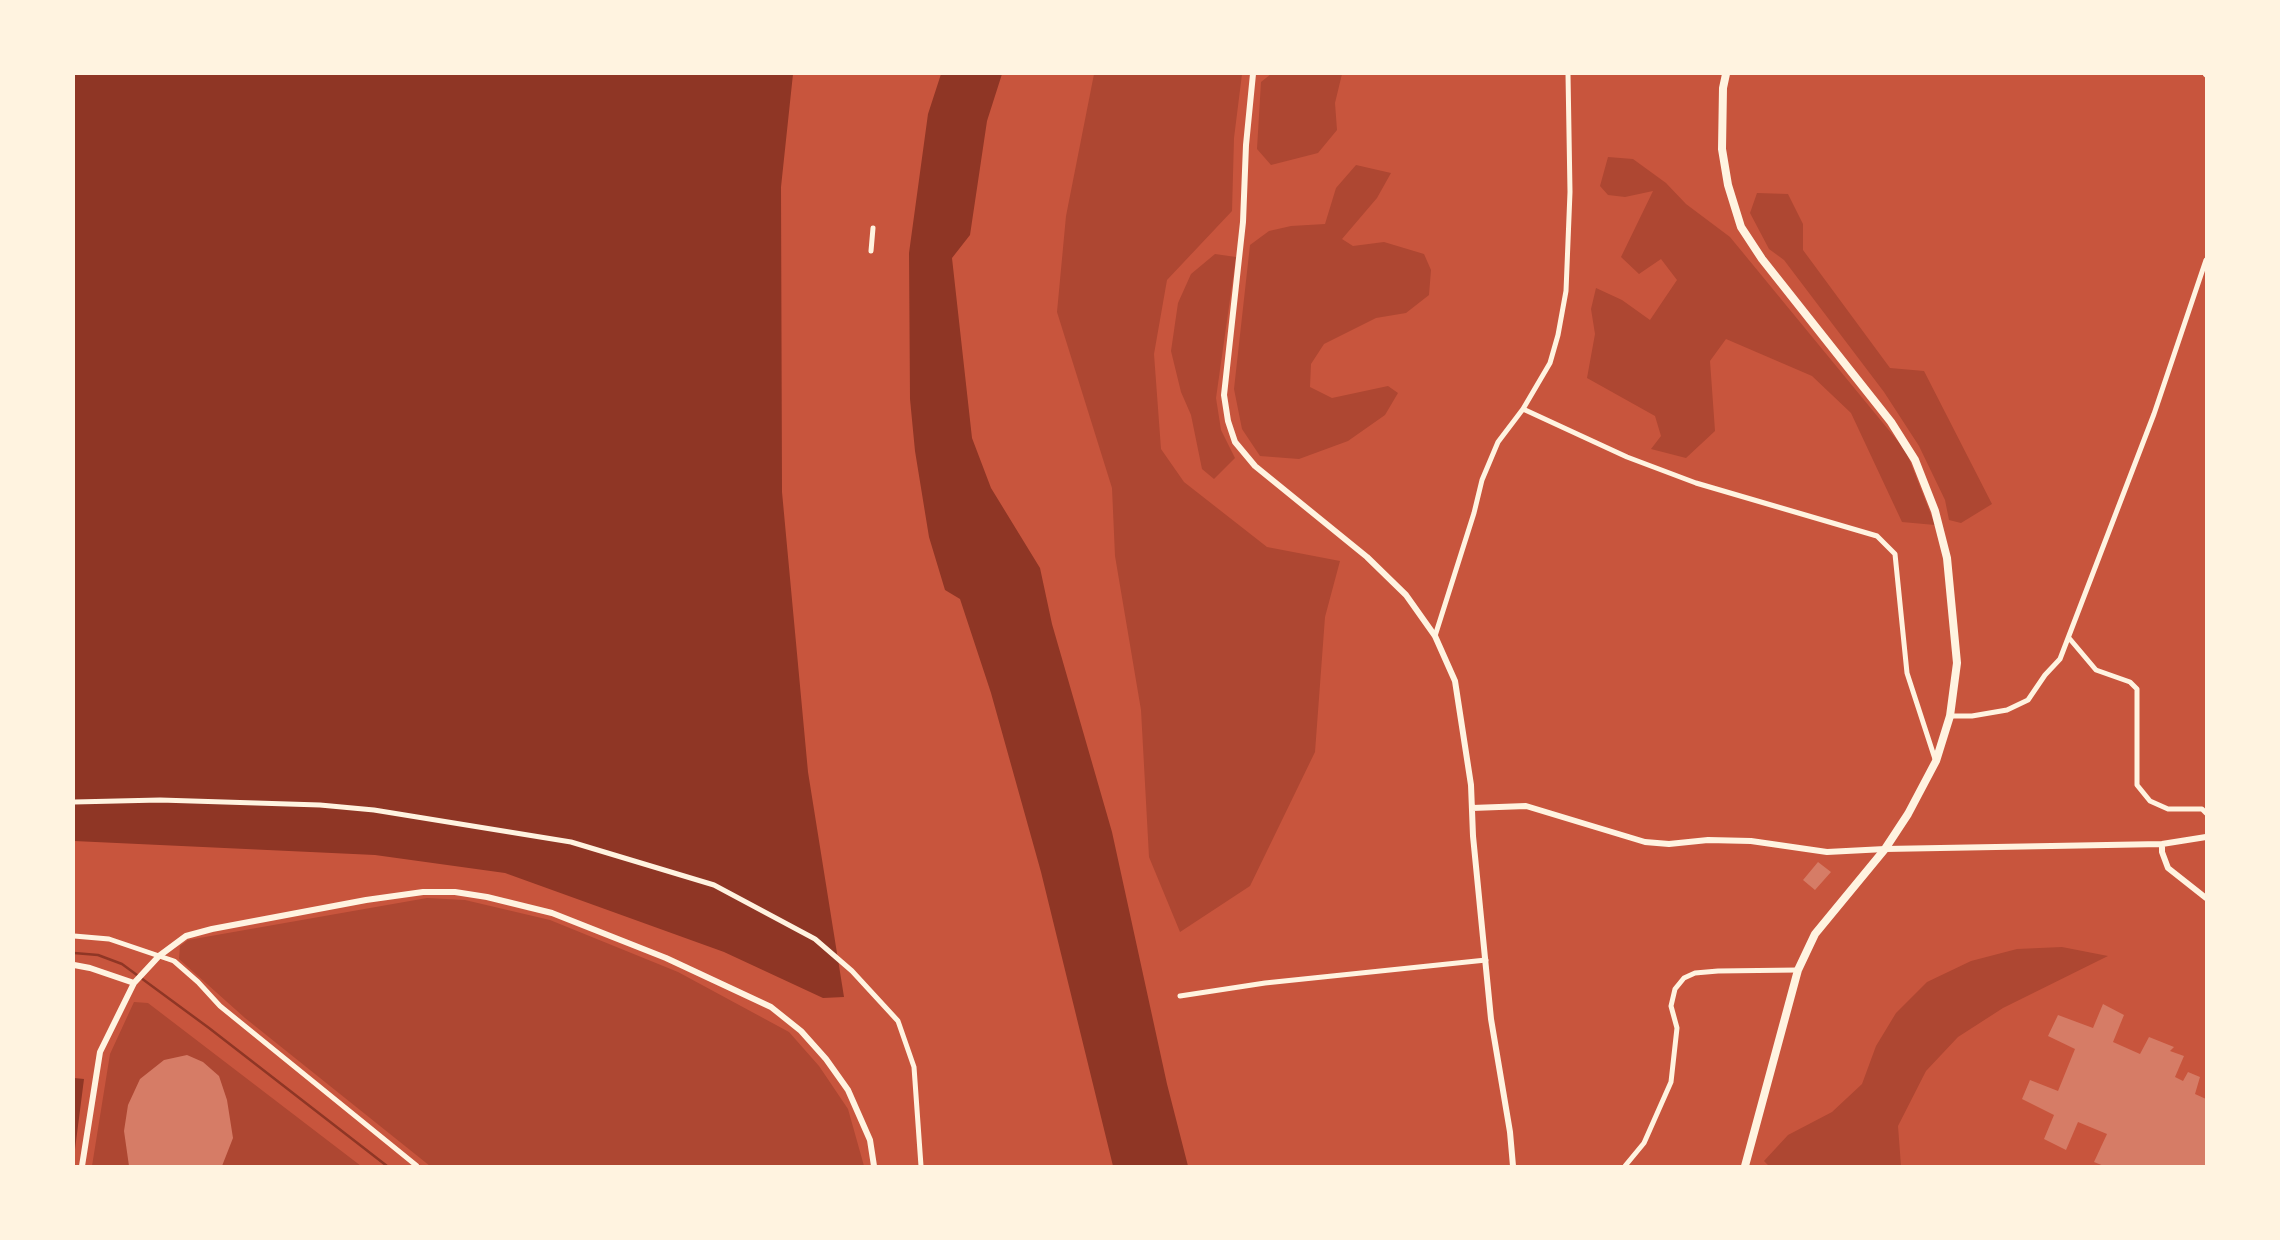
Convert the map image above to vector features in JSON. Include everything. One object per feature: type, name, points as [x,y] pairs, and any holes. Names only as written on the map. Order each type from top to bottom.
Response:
[{"type":"main road","points":[[1726,74],[1723,88],[1722,149],[1728,185],[1741,227],[1762,259],[1891,422],[1915,460],[1926,486],[1947,558],[1957,663],[1950,716],[1936,761],[1909,814],[1885,849],[1815,934],[1798,970],[1745,1167]]},
{"type":"street","points":[[1253,74],[1246,145],[1243,222],[1224,395],[1228,421],[1235,442],[1255,466],[1367,557],[1406,595],[1435,636],[1455,681],[1472,808],[1491,1019],[1510,1132],[1513,1167]]},
{"type":"street","points":[[1435,636],[1482,480],[1498,442],[1523,409],[1549,363],[1558,335],[1566,291],[1570,192],[1568,74]]},
{"type":"street","points":[[871,251],[873,228]]},
{"type":"street","points":[[1950,716],[1972,716],[2007,710],[2028,700],[2060,659],[2154,414],[2207,260]]},
{"type":"street","points":[[1523,409],[1627,457],[1696,483],[1877,536],[1895,554],[1907,673],[1936,761]]},
{"type":"street","points":[[2068,638],[2096,670],[2130,682],[2137,689],[2137,785],[2150,801],[2168,809],[2202,809],[2207,813]]},
{"type":"street","points":[[74,802],[160,800],[374,810],[571,842],[714,886],[815,939],[852,971],[898,1021],[914,1067],[921,1167]]},
{"type":"street","points":[[1472,808],[1526,806],[1645,842],[1669,844],[1709,840],[1751,841],[1827,852],[2162,844],[2207,837]]},
{"type":"street","points":[[2162,844],[2168,868],[2207,898]]},
{"type":"street","points":[[82,1167],[100,1052],[134,983],[159,956],[186,936],[212,929],[423,892],[466,894],[552,913],[666,958],[771,1007],[801,1031],[826,1059],[848,1090],[870,1140],[874,1167]]},
{"type":"street","points":[[74,936],[109,939],[174,961],[220,1006],[417,1167]]},
{"type":"street","points":[[1180,996],[1278,981],[1486,960]]},
{"type":"street","points":[[74,965],[134,983]]},
{"type":"street","points":[[1625,1167],[1644,1143],[1671,1082],[1677,1028],[1671,1006],[1675,989],[1684,978],[1695,973],[1718,971],[1798,970]]},
{"type":"shaded area","points":[[74,74],[793,74],[781,187],[782,492],[808,772],[844,997],[823,998],[724,952],[505,873],[375,855],[74,841]]},
{"type":"shaded area","points":[[941,74],[1002,74],[987,121],[970,235],[952,258],[972,438],[991,488],[1040,568],[1052,624],[1112,832],[1167,1084],[1188,1166],[1113,1166],[1041,872],[991,693],[960,599],[945,590],[929,537],[915,451],[910,399],[909,253],[928,114]]},
{"type":"shaded area","points":[[1094,74],[1242,74],[1234,138],[1232,211],[1167,280],[1154,354],[1161,449],[1184,482],[1267,547],[1340,561],[1325,617],[1315,752],[1250,886],[1180,932],[1149,857],[1141,710],[1115,556],[1112,488],[1057,312],[1066,216]]},
{"type":"shaded area","points":[[1271,74],[1342,74],[1335,103],[1337,130],[1318,153],[1271,165],[1257,149],[1261,82]]},
{"type":"shaded area","points":[[1608,157],[1633,159],[1730,237],[1906,451],[1935,525],[1902,522],[1851,413],[1812,376],[1726,339],[1710,361],[1715,431],[1686,458],[1651,449],[1661,436],[1655,416],[1587,378],[1595,334],[1591,309],[1596,288],[1622,300],[1650,320],[1677,280],[1661,259],[1639,274],[1621,257],[1653,191],[1625,197],[1608,195],[1600,186]]},
{"type":"shaded area","points":[[1356,165],[1391,173],[1377,198],[1342,239],[1353,246],[1384,242],[1424,254],[1431,270],[1429,295],[1406,313],[1376,318],[1324,344],[1311,364],[1310,387],[1332,398],[1388,386],[1398,393],[1385,415],[1348,441],[1299,459],[1260,456],[1242,429],[1234,389],[1250,245],[1269,231],[1291,226],[1325,224],[1336,188]]},
{"type":"shaded area","points":[[1757,193],[1788,194],[1803,224],[1803,250],[1890,368],[1924,371],[1992,504],[1961,523],[1949,520],[1945,500],[1919,446],[1884,392],[1784,260],[1769,249],[1750,213]]},
{"type":"shaded area","points":[[1215,254],[1236,257],[1216,398],[1221,430],[1235,458],[1214,479],[1202,469],[1191,415],[1181,392],[1171,351],[1178,303],[1191,274]]},
{"type":"shaded area","points":[[427,898],[465,900],[550,920],[678,972],[789,1032],[819,1066],[848,1109],[864,1166],[430,1166],[245,1018],[179,959],[180,946],[188,940]]},
{"type":"shaded area","points":[[2062,947],[2108,956],[2003,1008],[1958,1037],[1926,1071],[1898,1126],[1901,1166],[1769,1166],[1764,1161],[1788,1135],[1832,1112],[1862,1084],[1876,1046],[1896,1013],[1927,982],[1971,961],[2017,949]]},
{"type":"shaded area","points":[[134,1002],[148,1003],[361,1166],[92,1166],[110,1054]]},
{"type":"shaded area","points":[[74,1078],[84,1079],[74,1157]]},
{"type":"building","points":[[1818,862],[1831,872],[1815,890],[1803,880]]},
{"type":"building","points":[[2103,1004],[2124,1015],[2113,1042],[2140,1054],[2149,1037],[2174,1047],[2170,1051],[2184,1056],[2175,1077],[2183,1081],[2188,1072],[2200,1077],[2195,1094],[2206,1099],[2206,1166],[2104,1166],[2094,1162],[2107,1134],[2078,1122],[2066,1150],[2044,1139],[2054,1115],[2022,1099],[2030,1080],[2058,1091],[2075,1049],[2048,1036],[2058,1015],[2093,1028]]},
{"type":"building","points":[[187,1055],[203,1062],[219,1076],[227,1100],[233,1138],[222,1166],[129,1166],[124,1131],[128,1105],[140,1079],[164,1060]]},
{"type":"waterway","points":[[74,953],[98,955],[122,964],[387,1166]]}]
